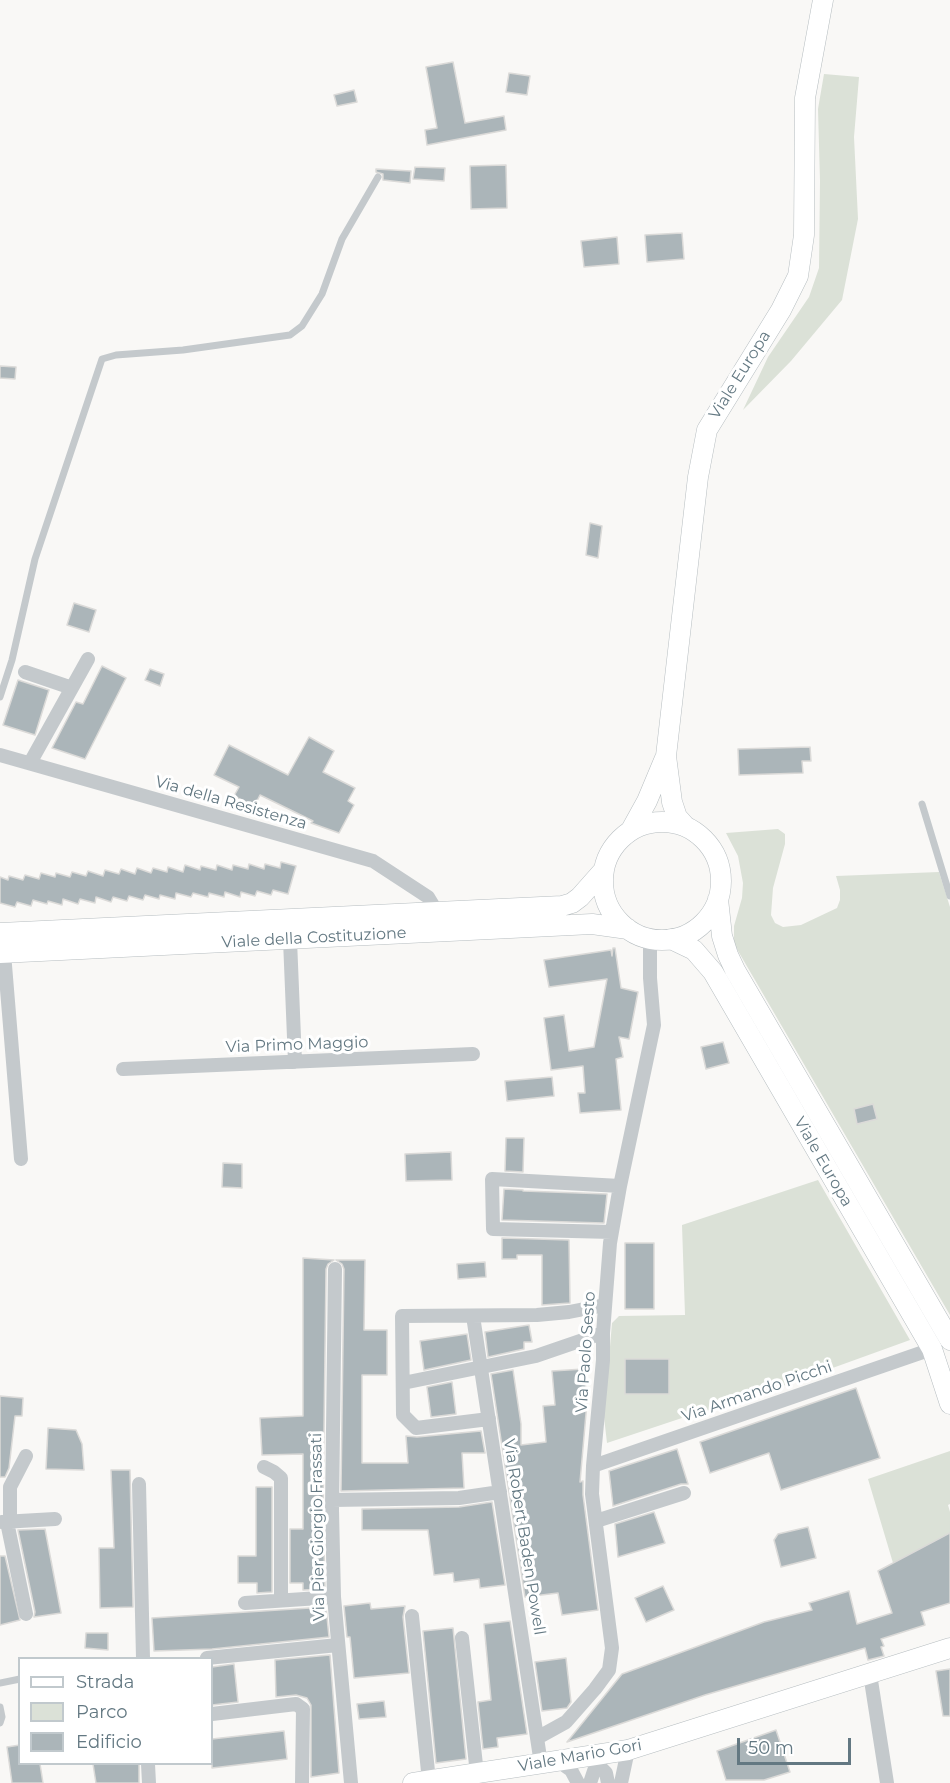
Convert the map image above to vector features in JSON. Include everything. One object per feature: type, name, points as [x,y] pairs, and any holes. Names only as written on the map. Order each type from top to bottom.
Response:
[{"type":"street","name":"Viale Europa","points":[[686,827],[677,817],[672,802],[666,756],[698,477],[706,430],[781,310],[798,276],[804,235],[805,99],[823,0]]},
{"type":"street","points":[[30,764],[88,659]]},
{"type":"street","points":[[25,672],[72,688]]},
{"type":"street","name":"Via della Resistenza","points":[[0,755],[373,861],[428,897],[437,912]]},
{"type":"street","name":"Viale Europa","points":[[631,830],[647,801],[666,756]]},
{"type":"street","points":[[664,822],[686,827],[701,836],[716,857],[721,882],[718,899],[711,914],[700,926],[686,935],[671,939],[650,939],[628,929],[610,909],[604,891],[603,871],[618,841],[631,830],[641,825],[664,822]]},
{"type":"street","name":"Viale della Costituzione","points":[[0,933],[562,906],[580,897],[603,871]]},
{"type":"street","name":"Viale Europa","points":[[718,899],[722,936],[735,970],[949,1337]]},
{"type":"street","name":"Viale della Costituzione","points":[[2,953],[592,924],[628,929]]},
{"type":"street","name":"Via Paolo Sesto","points":[[537,1738],[566,1722],[609,1670],[612,1648],[592,1494],[593,1466],[612,1232],[654,1025],[650,978],[650,939]]},
{"type":"street","name":"Viale Europa","points":[[671,939],[694,950],[713,972],[932,1349],[950,1404]]},
{"type":"street","points":[[290,940],[295,1062]]},
{"type":"street","points":[[2,953],[21,1159]]},
{"type":"street","name":"Via Primo Maggio","points":[[123,1070],[473,1054]]},
{"type":"street","points":[[612,1232],[493,1229],[492,1179],[620,1186]]},
{"type":"street","name":"Via Pier Giorgio Frassati","points":[[334,1269],[332,1500],[334,1596],[351,1783]]},
{"type":"street","points":[[489,1419],[416,1428],[403,1415],[402,1316],[570,1312],[605,1305]]},
{"type":"street","name":"Via Robert Baden Powell","points":[[473,1316],[537,1738],[549,1762]]},
{"type":"street","points":[[402,1383],[536,1356],[603,1334]]},
{"type":"street","name":"Via Armando Picchi","points":[[593,1466],[932,1349]]},
{"type":"street","points":[[26,1456],[10,1487],[5,1522],[26,1614]]},
{"type":"street","points":[[264,1467],[274,1472],[280,1479],[281,1600]]},
{"type":"street","points":[[139,1484],[143,1657]]},
{"type":"street","points":[[332,1500],[459,1498],[500,1492]]},
{"type":"street","points":[[596,1521],[684,1493]]},
{"type":"street","points":[[5,1522],[55,1520]]},
{"type":"street","points":[[245,1603],[334,1596]]},
{"type":"street","points":[[412,1616],[421,1782]]},
{"type":"street","points":[[462,1638],[477,1774]]},
{"type":"street","points":[[213,1658],[338,1645]]},
{"type":"street","name":"Viale Mario Gori","points":[[421,1782],[549,1762],[597,1757],[628,1750],[950,1648]]},
{"type":"street","points":[[870,1674],[887,1783]]},
{"type":"street","points":[[213,1714],[296,1704],[303,1709],[302,1783]]},
{"type":"street","points":[[621,1783],[628,1750]]},
{"type":"street","points":[[590,1783],[597,1757]]},
{"type":"street","points":[[597,1757],[609,1783]]},
{"type":"street","points":[[549,1762],[570,1770],[578,1783]]},
{"type":"street","points":[[148,1765],[149,1783]]},
{"type":"lane","points":[[0,697],[12,660],[35,559],[102,359],[116,355],[183,350],[290,335],[302,326],[322,294],[342,239],[378,177]]},
{"type":"lane","points":[[922,804],[950,896]]},
{"type":"lane","points":[[0,1683],[18,1679]]},
{"type":"lane","points":[[0,1707],[2,1717],[0,1723]]},
{"type":"green space","points":[[824,74],[859,77],[854,137],[858,219],[842,300],[791,361],[743,410],[768,357],[809,297],[819,268],[818,109]]},
{"type":"green space","points":[[778,829],[785,834],[785,844],[773,888],[771,915],[775,923],[783,927],[801,925],[837,908],[840,890],[836,876],[939,872],[950,907],[950,1315],[734,944],[734,926],[742,898],[743,883],[738,856],[726,833]]},
{"type":"green space","points":[[818,1180],[910,1340],[733,1404],[691,1415],[607,1443],[604,1417],[612,1323],[619,1316],[685,1315],[682,1225]]},
{"type":"green space","points":[[950,1451],[950,1504],[948,1505],[950,1533],[893,1563],[868,1479]]},
{"type":"building","points":[[453,62],[465,123],[504,116],[506,130],[427,145],[425,130],[437,128],[426,67]]},
{"type":"building","points":[[509,73],[530,76],[527,95],[506,92]]},
{"type":"building","points":[[354,90],[357,102],[337,106],[334,95]]},
{"type":"building","points":[[506,165],[507,208],[471,209],[470,166]]},
{"type":"building","points":[[415,167],[445,168],[444,181],[413,179]]},
{"type":"building","points":[[376,169],[411,171],[410,183],[383,180],[383,174],[376,172]]},
{"type":"building","points":[[682,233],[684,259],[647,262],[645,235]]},
{"type":"building","points":[[617,237],[619,264],[584,267],[581,241]]},
{"type":"building","points":[[0,366],[16,367],[15,379],[0,378]]},
{"type":"building","points":[[590,523],[602,526],[598,558],[586,555]]},
{"type":"building","points":[[74,603],[96,610],[89,632],[67,625]]},
{"type":"building","points":[[102,666],[126,678],[85,759],[52,748],[76,702],[83,704]]},
{"type":"building","points":[[150,669],[164,674],[160,686],[145,680]]},
{"type":"building","points":[[18,680],[49,690],[35,735],[3,725]]},
{"type":"building","points":[[309,737],[334,751],[323,772],[355,788],[348,801],[354,805],[339,833],[311,823],[313,821],[260,795],[254,807],[234,796],[239,787],[214,775],[229,745],[288,775]]},
{"type":"building","points":[[810,747],[811,761],[802,761],[803,773],[739,775],[738,749]]},
{"type":"building","points":[[281,862],[296,866],[288,894],[273,890],[271,895],[257,891],[255,896],[241,892],[240,897],[225,892],[224,897],[209,893],[208,897],[193,893],[191,897],[176,893],[175,899],[160,895],[159,899],[145,895],[143,900],[129,896],[127,901],[113,897],[111,902],[96,897],[95,903],[80,899],[78,904],[63,899],[62,905],[33,900],[31,906],[17,902],[15,907],[0,903],[0,877],[8,880],[9,876],[23,880],[25,875],[39,879],[41,873],[55,877],[56,873],[70,877],[72,872],[86,876],[88,871],[103,876],[105,870],[119,874],[121,869],[135,874],[137,868],[151,873],[153,868],[167,872],[168,867],[183,872],[185,865],[200,870],[201,866],[216,870],[217,865],[232,870],[233,865],[248,869],[249,864],[264,869],[265,864],[280,868]]},
{"type":"building","points":[[613,948],[615,948],[621,988],[638,992],[629,1039],[619,1037],[623,1057],[616,1059],[621,1110],[580,1113],[578,1093],[585,1093],[583,1066],[551,1070],[544,1018],[564,1015],[569,1051],[594,1047],[607,979],[549,987],[544,960],[611,950],[612,956]]},
{"type":"building","points":[[723,1042],[729,1063],[706,1069],[701,1047]]},
{"type":"building","points":[[552,1077],[554,1096],[507,1101],[505,1081]]},
{"type":"building","points":[[873,1104],[877,1119],[857,1124],[854,1109]]},
{"type":"building","points":[[506,1138],[524,1138],[523,1172],[505,1171]]},
{"type":"building","points":[[451,1152],[452,1180],[406,1181],[405,1154]]},
{"type":"building","points":[[223,1163],[242,1164],[242,1188],[222,1187]]},
{"type":"building","points":[[504,1189],[607,1194],[604,1223],[502,1220]]},
{"type":"building","points":[[502,1238],[569,1240],[570,1303],[542,1305],[542,1255],[517,1255],[517,1259],[502,1259]]},
{"type":"building","points":[[625,1243],[654,1243],[654,1309],[625,1309]]},
{"type":"building","points":[[303,1258],[334,1260],[328,1264],[326,1269],[323,1510],[325,1589],[303,1590],[303,1583],[290,1583],[290,1529],[303,1529],[303,1454],[262,1455],[260,1418],[303,1416]]},
{"type":"building","points":[[336,1260],[365,1260],[364,1330],[387,1330],[387,1375],[362,1375],[362,1463],[408,1463],[406,1436],[481,1431],[485,1453],[462,1453],[464,1488],[341,1491],[344,1269],[342,1264]]},
{"type":"building","points":[[485,1262],[486,1277],[458,1279],[457,1264]]},
{"type":"building","points":[[529,1325],[532,1342],[524,1342],[524,1349],[488,1357],[485,1332]]},
{"type":"building","points":[[467,1334],[471,1360],[424,1370],[420,1341]]},
{"type":"building","points":[[625,1359],[669,1359],[669,1394],[625,1394]]},
{"type":"building","points":[[584,1369],[587,1402],[580,1482],[583,1481],[598,1610],[562,1615],[558,1593],[525,1597],[491,1374],[513,1370],[521,1424],[521,1445],[546,1442],[543,1406],[555,1405],[552,1371]]},
{"type":"building","points":[[452,1382],[456,1414],[431,1417],[427,1387]]},
{"type":"building","points":[[856,1388],[880,1458],[781,1490],[769,1453],[710,1473],[700,1442]]},
{"type":"building","points":[[0,1396],[23,1398],[22,1416],[15,1416],[9,1468],[5,1477],[0,1477]]},
{"type":"building","points":[[48,1428],[76,1430],[82,1444],[84,1470],[46,1469]]},
{"type":"building","points":[[677,1449],[688,1484],[681,1484],[613,1506],[609,1471]]},
{"type":"building","points":[[111,1470],[130,1470],[133,1607],[100,1608],[99,1548],[114,1548]]},
{"type":"building","points":[[256,1487],[272,1487],[272,1592],[257,1593],[257,1583],[238,1583],[238,1556],[256,1556]]},
{"type":"building","points":[[492,1502],[505,1585],[480,1588],[479,1579],[454,1582],[453,1573],[434,1575],[428,1530],[362,1530],[362,1509],[459,1507]]},
{"type":"building","points":[[654,1512],[665,1543],[618,1557],[615,1524]]},
{"type":"building","points":[[808,1527],[816,1558],[781,1567],[774,1540],[778,1534]]},
{"type":"building","points":[[45,1529],[61,1613],[34,1617],[35,1612],[18,1530]]},
{"type":"building","points":[[950,1533],[950,1603],[921,1612],[925,1625],[881,1639],[884,1656],[868,1660],[865,1648],[705,1695],[567,1742],[622,1674],[764,1622],[812,1610],[809,1603],[849,1591],[857,1624],[892,1613],[878,1571]]},
{"type":"building","points":[[0,1556],[5,1556],[20,1620],[0,1625]]},
{"type":"building","points":[[663,1586],[674,1610],[646,1622],[635,1598]]},
{"type":"building","points":[[370,1603],[371,1609],[405,1606],[403,1617],[409,1673],[354,1678],[344,1606]]},
{"type":"building","points":[[326,1607],[329,1637],[212,1649],[154,1651],[152,1618]]},
{"type":"building","points":[[510,1621],[527,1734],[497,1738],[498,1747],[483,1749],[478,1702],[491,1700],[484,1624]]},
{"type":"building","points":[[453,1628],[466,1759],[436,1763],[423,1631]]},
{"type":"building","points":[[86,1633],[108,1633],[108,1650],[85,1648]]},
{"type":"building","points":[[330,1655],[339,1773],[311,1777],[311,1705],[307,1698],[296,1695],[276,1697],[275,1660]]},
{"type":"building","points":[[566,1658],[571,1702],[567,1708],[542,1711],[535,1662]]},
{"type":"building","points":[[234,1664],[238,1702],[213,1705],[213,1667]]},
{"type":"building","points":[[950,1669],[950,1716],[943,1716],[936,1671]]},
{"type":"building","points":[[384,1701],[386,1717],[359,1719],[357,1704]]},
{"type":"building","points":[[776,1730],[790,1772],[764,1780],[726,1780],[717,1751]]},
{"type":"building","points":[[284,1731],[287,1759],[212,1768],[213,1739]]},
{"type":"building","points":[[18,1745],[18,1765],[40,1765],[43,1783],[12,1783],[7,1747]]},
{"type":"building","points":[[93,1765],[139,1765],[139,1783],[96,1783]]}]
